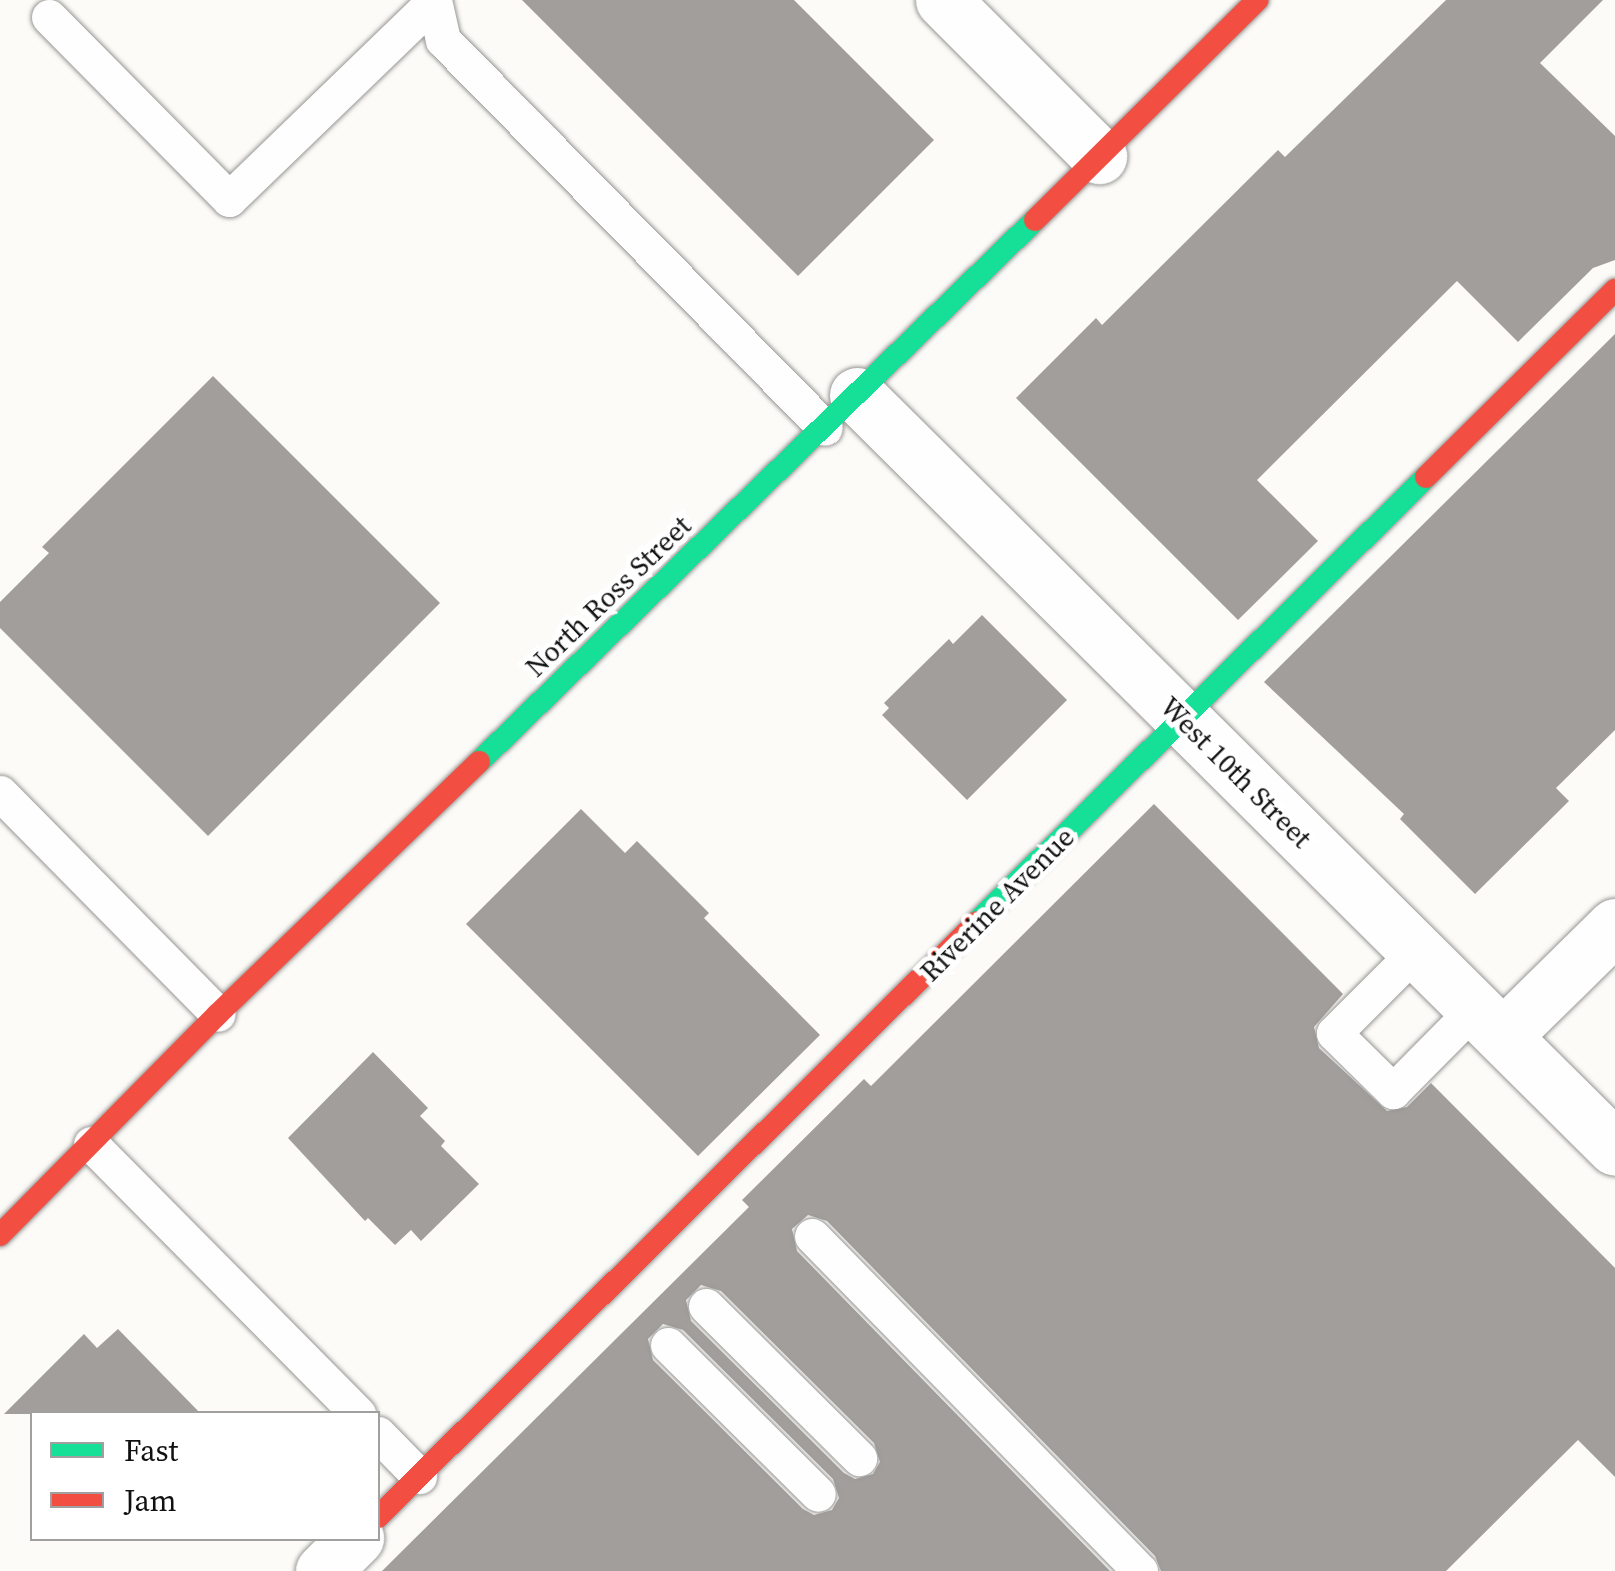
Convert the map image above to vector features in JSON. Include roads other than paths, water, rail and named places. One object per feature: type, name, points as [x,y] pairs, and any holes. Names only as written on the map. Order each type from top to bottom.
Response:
[{"type":"street","points":[[943,0],[1099,156]]},
{"type":"street","name":"North Ross Street","points":[[0,1235],[218,1014],[841,412],[1257,0]]},
{"type":"street","name":"Riverine Avenue","points":[[380,1515],[1615,290]]},
{"type":"street","name":"West 10th Street","points":[[841,412],[1183,720],[1615,1148]]},
{"type":"street","points":[[1489,1022],[1615,926]]},
{"type":"street","points":[[323,1571],[353,1541]]},
{"type":"lane","points":[[49,17],[229,199],[433,2],[443,40],[841,412]]},
{"type":"lane","points":[[0,793],[218,1014]]},
{"type":"lane","points":[[1416,951],[1334,1033],[1392,1091],[1489,1022]]},
{"type":"lane","points":[[91,1144],[355,1411]]},
{"type":"lane","points":[[812,1236],[1140,1571]]},
{"type":"lane","points":[[706,1306],[859,1458]]},
{"type":"lane","points":[[668,1346],[818,1494]]},
{"type":"lane","points":[[380,1436],[420,1476]]}]
